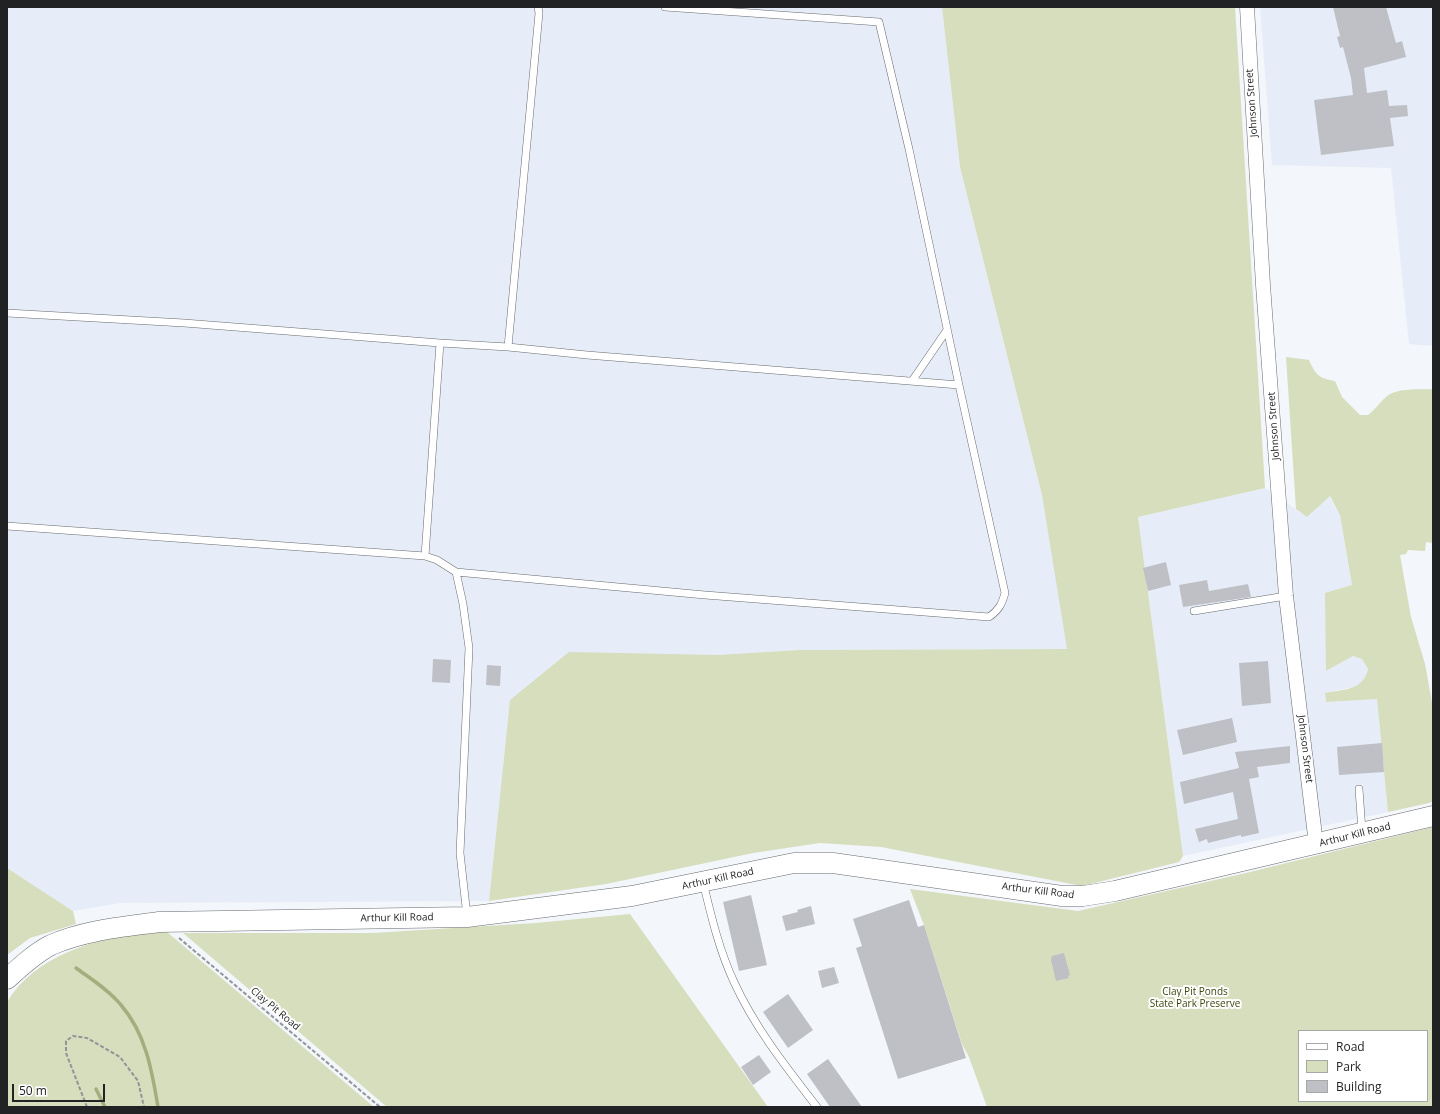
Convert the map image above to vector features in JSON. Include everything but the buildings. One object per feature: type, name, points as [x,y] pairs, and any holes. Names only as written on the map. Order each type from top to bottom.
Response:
[{"type":"street","name":"Johnson Street","points":[[1247,7],[1263,285],[1286,596],[1316,844]]},
{"type":"street","name":"Arthur Kill Road","points":[[7,979],[26,962],[50,946],[83,934],[111,928],[160,922],[467,917],[632,896],[794,863],[833,863],[1062,896],[1083,896],[1115,892],[1433,816]]},
{"type":"lane","points":[[508,347],[539,13],[538,7]]},
{"type":"lane","points":[[7,526],[425,556],[437,560],[456,572],[713,596],[989,617],[996,612],[1002,604],[1005,593],[958,385],[909,149],[879,22],[665,7]]},
{"type":"lane","points":[[7,312],[508,347],[587,355],[958,385]]},
{"type":"lane","points":[[912,381],[947,330]]},
{"type":"lane","points":[[425,556],[440,343]]},
{"type":"lane","points":[[456,572],[463,604],[469,648],[460,853],[467,917]]},
{"type":"lane","points":[[1194,611],[1286,596]]},
{"type":"lane","points":[[1359,789],[1363,833]]},
{"type":"lane","points":[[703,882],[720,947],[733,981],[753,1019],[817,1107]]},
{"type":"path","name":"Clay Pit Road","points":[[178,938],[380,1107]]},
{"type":"path","points":[[87,1107],[66,1053],[66,1041],[73,1036],[87,1038],[120,1057],[138,1081],[144,1107]]},
{"type":"shaded area","points":[[7,7],[942,7],[960,167],[1042,495],[1068,649],[799,650],[717,655],[510,700],[489,901],[120,903],[73,911],[7,868]]},
{"type":"shaded area","points":[[1260,7],[1433,7],[1433,346],[1409,344],[1391,168],[1272,165]]},
{"type":"shaded area","points":[[1265,488],[1307,517],[1329,496],[1340,515],[1352,586],[1327,671],[1353,656],[1362,659],[1368,669],[1365,679],[1358,686],[1325,693],[1326,702],[1377,699],[1388,812],[1183,856],[1138,517]]},
{"type":"green space","points":[[942,7],[1235,7],[1265,488],[1138,517],[1183,856],[1179,862],[1082,886],[881,847],[820,843],[753,853],[606,884],[489,901],[510,700],[569,652],[717,655],[799,650],[1067,649],[1042,495],[960,167]]},
{"type":"green space","points":[[1286,357],[1309,360],[1318,375],[1325,379],[1335,381],[1342,397],[1360,415],[1368,415],[1386,397],[1396,392],[1402,390],[1433,389],[1433,543],[1426,542],[1425,551],[1408,550],[1406,554],[1400,555],[1411,617],[1425,664],[1433,708],[1433,801],[1429,803],[1388,812],[1377,699],[1326,702],[1325,693],[1352,688],[1362,681],[1368,669],[1362,659],[1353,656],[1326,671],[1325,593],[1352,585],[1340,515],[1330,496],[1307,517],[1296,509]]},
{"type":"green space","name":"Clay Pit Ponds State Park Preserve","points":[[1433,827],[1433,1107],[987,1107],[969,1057],[962,1044],[924,925],[910,889],[1078,911],[1246,873]]},
{"type":"green space","points":[[7,868],[73,911],[76,924],[30,938],[7,955]]},
{"type":"green space","points":[[630,914],[768,1107],[387,1107],[183,933],[372,933],[536,923]]},
{"type":"green space","points":[[147,930],[167,932],[374,1107],[7,1107],[7,1002],[19,986],[34,972],[69,952],[108,939]]},
{"type":"waterway","points":[[76,968],[111,994],[130,1016],[147,1053],[158,1107]]},
{"type":"waterway","points":[[96,1089],[105,1107]]}]
